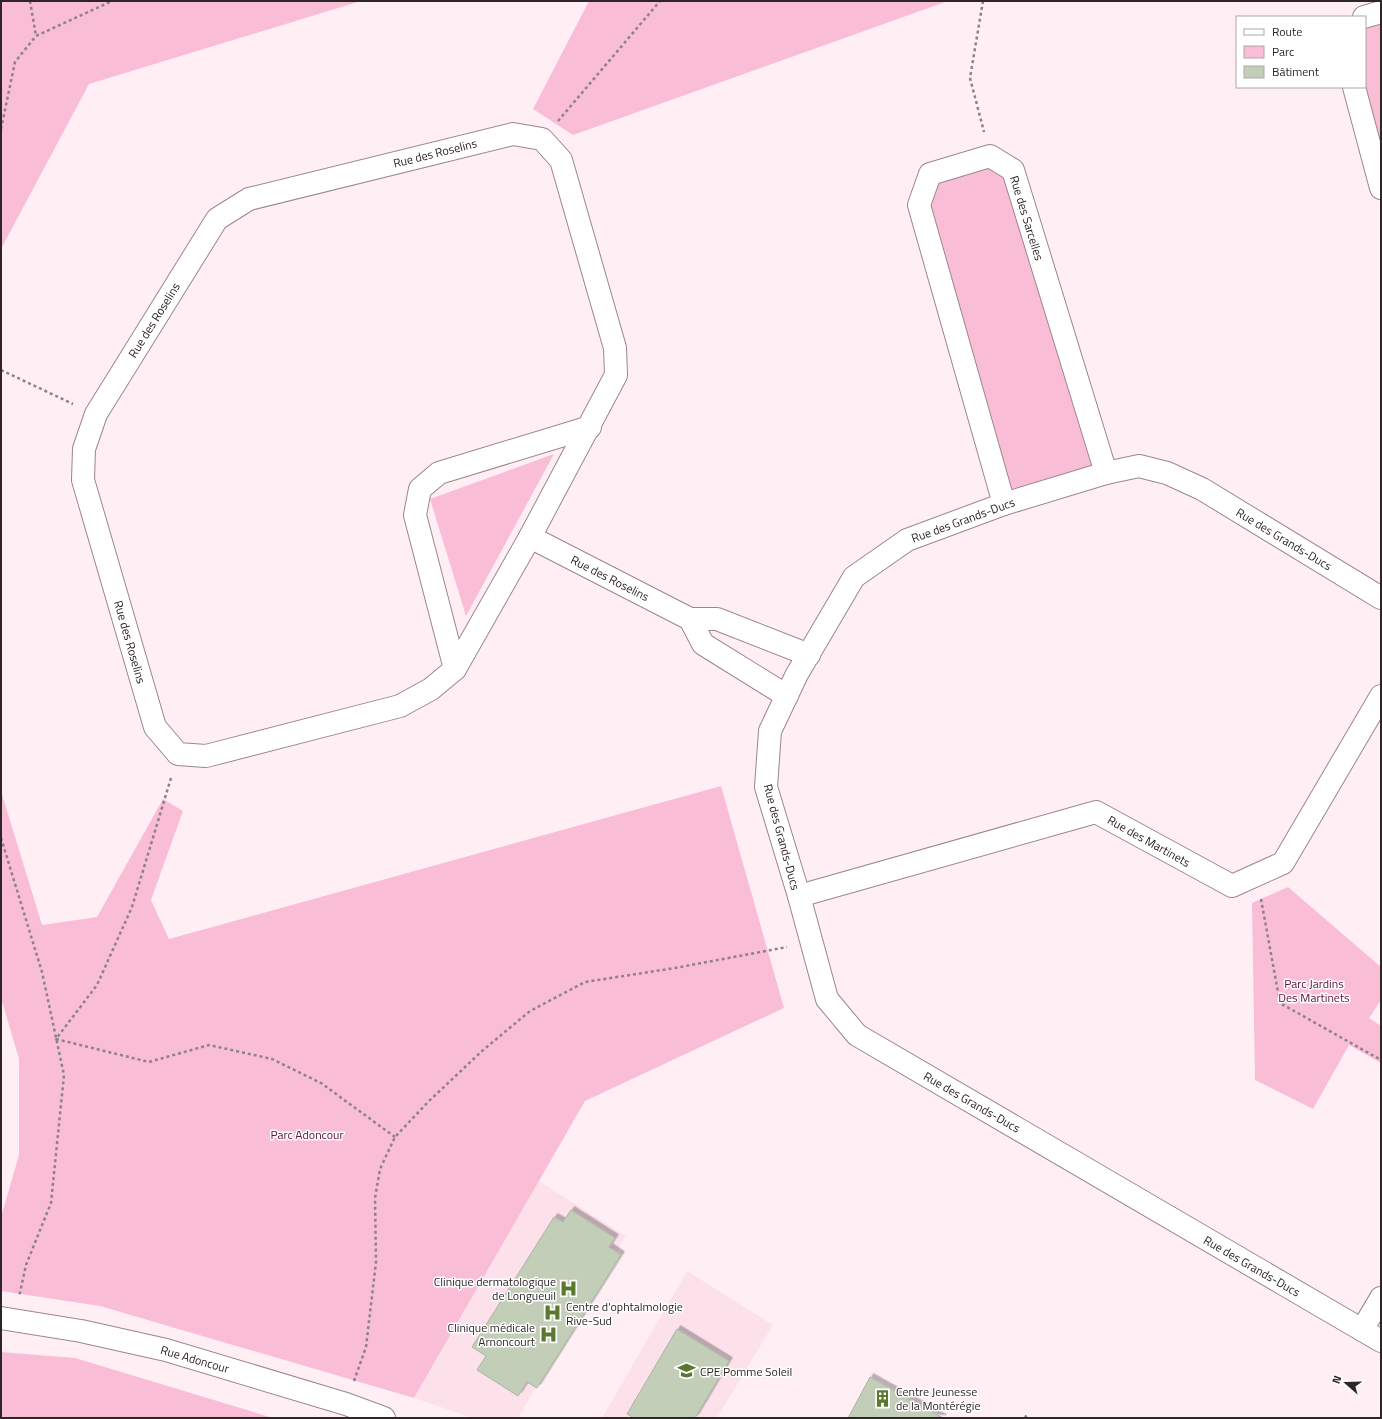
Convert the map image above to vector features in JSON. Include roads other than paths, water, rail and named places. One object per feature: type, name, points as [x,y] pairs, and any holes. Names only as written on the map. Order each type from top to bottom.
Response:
[{"type":"street","points":[[1366,16],[1381,12]]},
{"type":"street","points":[[1354,88],[1381,188]]},
{"type":"street","name":"Rue des Roselins","points":[[455,669],[431,689],[400,706],[206,756],[178,754],[155,727],[83,480],[84,449],[96,414],[217,219],[249,199],[513,134],[542,139],[561,160],[615,348],[616,375],[590,427]]},
{"type":"street","name":"Rue des Sarcelles","points":[[1004,504],[918,204],[930,174],[990,156],[1012,170],[1106,474]]},
{"type":"street","points":[[455,669],[590,427]]},
{"type":"street","points":[[455,669],[415,515],[420,489],[439,473],[590,427]]},
{"type":"street","name":"Rue des Grands-Ducs","points":[[1381,598],[1202,489],[1167,473],[1139,466],[1106,474],[1004,504],[907,540],[854,577],[808,655],[786,696],[770,731],[766,786],[799,896],[827,999],[857,1035],[1381,1341]]},
{"type":"street","name":"Rue des Roselins","points":[[530,537],[690,619],[717,619],[808,655]]},
{"type":"street","points":[[690,619],[703,644],[786,696]]},
{"type":"street","name":"Rue des Martinets","points":[[799,896],[1096,812],[1232,886],[1283,863],[1381,696]]},
{"type":"street","points":[[1362,1330],[1381,1298]]},
{"type":"street","name":"Rue Adoncour","points":[[7,1319],[81,1331],[166,1350],[346,1404],[384,1418]]},
{"type":"place","name":"Clinique dermatologique de Longueuil","points":[[569,1288]]},
{"type":"place","name":"Centre d'ophtalmologie Rive-Sud","points":[[553,1313]]},
{"type":"place","name":"Clinique médicale Arnoncourt","points":[[548,1334]]},
{"type":"place","name":"CPE Pomme Soleil","points":[[687,1371]]},
{"type":"place","name":"Centre Jeunesse de la Montérégie","points":[[883,1398]]},
{"type":"park label","name":"Parc Jardins Des Martinets","points":[[1314,990]]},
{"type":"park label","name":"Parc Adoncour","points":[[307,1134]]}]
